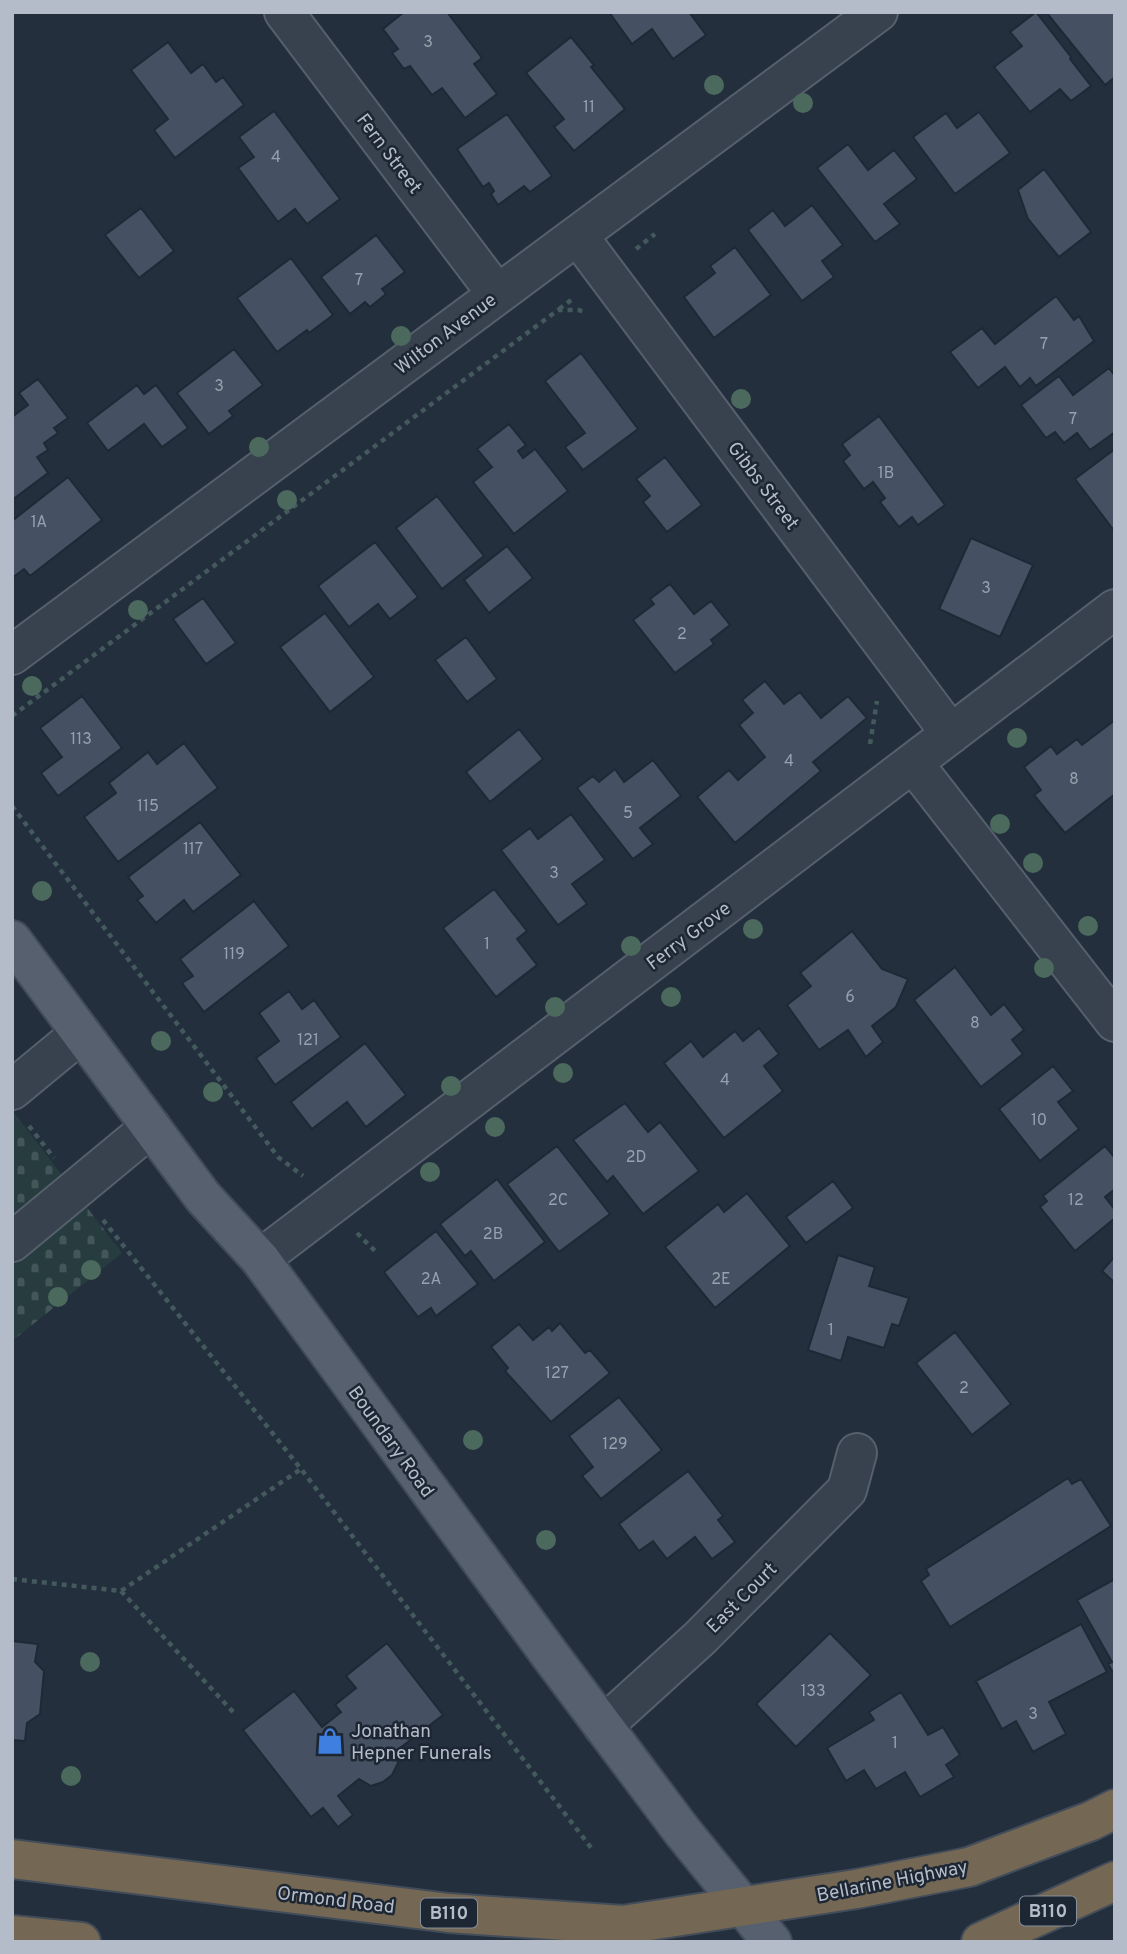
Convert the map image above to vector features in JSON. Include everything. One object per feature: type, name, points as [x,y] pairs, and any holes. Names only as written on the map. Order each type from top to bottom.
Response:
[{"type":"highway","name":"Bellarine Highway","points":[[744,1907],[969,1867],[1091,1821],[1115,1809]]},
{"type":"highway","name":"Ormond Road","points":[[12,1859],[449,1913],[604,1925],[623,1925],[744,1907]]},
{"type":"highway","name":"B110","points":[[981,1942],[1115,1881]]},
{"type":"highway","points":[[12,1935],[81,1942]]},
{"type":"main road","name":"Boundary Road","points":[[12,940],[203,1197],[260,1259],[603,1726],[772,1942]]},
{"type":"street","name":"Fern Street","points":[[284,12],[496,294]]},
{"type":"street","name":"Wilton Avenue","points":[[12,655],[878,12]]},
{"type":"street","name":"Gibbs Street","points":[[578,236],[951,734]]},
{"type":"street","name":"Ferry Grove","points":[[260,1259],[1115,609]]},
{"type":"street","points":[[913,763],[1115,1022]]},
{"type":"street","points":[[16,1103],[81,1033]]},
{"type":"street","points":[[12,1242],[151,1127]]},
{"type":"street","name":"East Court","points":[[603,1726],[700,1638],[847,1490],[857,1453]]},
{"type":"path","points":[[12,716],[558,310],[579,310],[589,316]]},
{"type":"path","points":[[869,753],[879,692]]},
{"type":"path","points":[[12,806],[278,1157],[307,1180]]},
{"type":"path","points":[[16,1103],[78,1188],[301,1469],[592,1849]]},
{"type":"path","points":[[12,1579],[121,1591],[301,1469]]},
{"type":"path","points":[[121,1591],[234,1713]]},
{"type":"green space","points":[[12,1110],[122,1253],[12,1341]]},
{"type":"building","points":[[404,12],[447,12],[482,58],[474,64],[497,94],[465,118],[442,88],[432,95],[410,66],[404,69],[392,53],[398,49],[383,29]]},
{"type":"building","points":[[609,12],[689,12],[706,35],[673,59],[652,29],[632,44]]},
{"type":"building","points":[[1036,12],[1091,86],[1071,101],[1060,89],[1030,112],[994,67],[1022,46],[1010,32]]},
{"type":"building","points":[[1046,12],[1115,12],[1115,77],[1105,85]]},
{"type":"building","points":[[571,37],[625,109],[574,151],[554,127],[564,119],[526,73]]},
{"type":"building","points":[[168,42],[191,73],[203,64],[216,82],[223,77],[244,105],[175,158],[154,130],[168,119],[131,70]]},
{"type":"building","points":[[274,111],[340,199],[307,224],[295,209],[278,222],[238,168],[254,157],[239,137]]},
{"type":"building","points":[[979,112],[1010,153],[955,194],[913,137],[946,113],[957,128]]},
{"type":"building","points":[[507,114],[552,176],[530,192],[524,186],[498,205],[491,194],[494,191],[489,183],[483,187],[457,149]]},
{"type":"building","points":[[848,144],[868,170],[894,150],[917,179],[884,204],[900,224],[875,242],[817,168]]},
{"type":"building","points":[[1044,169],[1091,232],[1059,257],[1028,219],[1018,190]]},
{"type":"building","points":[[812,205],[843,245],[822,261],[834,277],[802,301],[748,230],[773,210],[785,226]]},
{"type":"building","points":[[141,208],[174,251],[139,278],[105,235]]},
{"type":"building","points":[[376,235],[405,272],[382,289],[386,294],[370,307],[365,302],[350,314],[321,277]]},
{"type":"building","points":[[735,247],[771,295],[714,338],[684,297],[715,273],[710,266]]},
{"type":"building","points":[[291,258],[333,315],[277,352],[237,298]]},
{"type":"building","points":[[1056,296],[1074,320],[1079,316],[1094,341],[1036,386],[1030,378],[1020,387],[1005,367],[978,388],[950,352],[982,328],[995,344]]},
{"type":"building","points":[[234,349],[263,385],[229,411],[233,416],[209,434],[177,393]]},
{"type":"building","points":[[581,353],[638,429],[583,470],[565,447],[585,433],[545,381]]},
{"type":"building","points":[[1109,368],[1115,376],[1115,432],[1090,450],[1077,433],[1064,443],[1055,432],[1046,438],[1021,405],[1059,376],[1073,395]]},
{"type":"building","points":[[38,379],[68,418],[54,428],[58,433],[44,443],[48,450],[37,457],[48,473],[12,500],[12,417],[28,405],[19,393]]},
{"type":"building","points":[[137,385],[144,394],[156,385],[188,428],[162,447],[144,424],[108,451],[87,423]]},
{"type":"building","points":[[879,416],[945,505],[918,525],[912,517],[899,527],[880,502],[885,498],[873,482],[864,489],[843,461],[850,455],[842,444]]},
{"type":"building","points":[[509,424],[526,445],[518,451],[523,458],[535,449],[568,491],[514,534],[473,482],[492,467],[477,449]]},
{"type":"building","points":[[1115,449],[1115,532],[1075,479]]},
{"type":"building","points":[[665,457],[702,505],[667,532],[643,502],[650,496],[636,479]]},
{"type":"building","points":[[68,477],[102,520],[30,576],[24,569],[12,578],[12,521]]},
{"type":"building","points":[[437,496],[484,556],[442,589],[396,528]]},
{"type":"building","points":[[971,538],[1033,565],[1000,637],[939,609]]},
{"type":"building","points":[[375,542],[418,597],[390,619],[378,604],[349,627],[318,586]]},
{"type":"building","points":[[507,546],[533,578],[489,613],[464,580]]},
{"type":"building","points":[[670,584],[694,614],[711,601],[730,625],[711,640],[714,644],[675,673],[633,620],[654,604],[650,599]]},
{"type":"building","points":[[203,598],[236,643],[206,664],[173,619]]},
{"type":"building","points":[[325,613],[374,677],[330,712],[280,647]]},
{"type":"building","points":[[466,637],[497,679],[467,702],[435,660]]},
{"type":"building","points":[[765,681],[784,704],[800,692],[821,718],[848,696],[867,718],[813,762],[821,771],[735,843],[697,797],[729,770],[738,780],[765,757],[739,725],[753,713],[742,700]]},
{"type":"building","points":[[82,696],[122,748],[58,796],[41,773],[62,757],[40,728]]},
{"type":"building","points":[[1115,720],[1115,794],[1065,833],[1034,795],[1041,790],[1024,767],[1051,746],[1057,754],[1077,739],[1082,745]]},
{"type":"building","points":[[519,729],[543,759],[490,802],[466,772]]},
{"type":"building","points":[[184,743],[218,788],[118,862],[84,817],[116,793],[109,783],[148,752],[157,764]]},
{"type":"building","points":[[653,760],[681,796],[640,828],[653,844],[633,859],[577,788],[593,776],[599,782],[615,769],[624,782]]},
{"type":"building","points":[[571,814],[605,860],[572,884],[587,904],[558,925],[501,850],[530,828],[538,839]]},
{"type":"building","points":[[200,822],[241,875],[193,912],[184,900],[156,923],[137,900],[143,896],[128,877]]},
{"type":"building","points":[[494,889],[527,931],[517,939],[537,965],[496,997],[443,928]]},
{"type":"building","points":[[254,901],[289,946],[204,1012],[182,983],[193,976],[180,959]]},
{"type":"building","points":[[852,931],[882,969],[908,979],[896,1007],[872,1026],[883,1042],[866,1057],[848,1030],[819,1050],[787,1005],[811,986],[800,973]]},
{"type":"building","points":[[955,967],[991,1015],[1004,1004],[1024,1030],[1012,1040],[1023,1054],[981,1087],[914,1000]]},
{"type":"building","points":[[289,991],[302,1009],[314,1000],[341,1037],[275,1085],[256,1058],[279,1041],[259,1013]]},
{"type":"building","points":[[759,1028],[779,1054],[764,1066],[783,1091],[724,1138],[664,1063],[691,1041],[703,1057],[735,1031],[743,1041]]},
{"type":"building","points":[[365,1043],[406,1095],[366,1127],[347,1102],[312,1129],[291,1102]]},
{"type":"building","points":[[1053,1066],[1073,1091],[1058,1102],[1079,1129],[1040,1161],[999,1109]]},
{"type":"building","points":[[625,1103],[648,1132],[660,1122],[699,1171],[643,1214],[613,1176],[607,1182],[573,1140]]},
{"type":"building","points":[[557,1146],[610,1214],[559,1252],[507,1184]]},
{"type":"building","points":[[1105,1146],[1115,1158],[1115,1189],[1105,1197],[1115,1210],[1115,1218],[1075,1251],[1040,1207],[1047,1201],[1043,1196]]},
{"type":"building","points":[[497,1179],[545,1242],[494,1281],[471,1251],[465,1256],[440,1224]]},
{"type":"building","points":[[833,1181],[853,1208],[806,1243],[786,1217]]},
{"type":"building","points":[[747,1193],[790,1246],[715,1308],[665,1247],[718,1204],[724,1212]]},
{"type":"building","points":[[436,1231],[478,1284],[436,1316],[431,1308],[418,1317],[384,1272]]},
{"type":"building","points":[[838,1255],[875,1267],[869,1286],[909,1298],[899,1326],[892,1324],[884,1348],[848,1337],[841,1361],[808,1350]]},
{"type":"building","points":[[1115,1256],[1115,1283],[1102,1271]]},
{"type":"building","points":[[560,1323],[585,1353],[590,1350],[610,1373],[551,1422],[505,1371],[508,1368],[491,1347],[519,1324],[533,1340],[549,1327],[552,1331]]},
{"type":"building","points":[[955,1332],[1011,1404],[972,1435],[916,1363]]},
{"type":"building","points":[[619,1397],[662,1450],[601,1499],[582,1476],[593,1467],[569,1436]]},
{"type":"building","points":[[688,1471],[723,1516],[718,1520],[735,1542],[712,1559],[695,1537],[667,1559],[653,1541],[639,1551],[619,1524]]},
{"type":"building","points":[[1068,1478],[1072,1484],[1081,1479],[1111,1526],[950,1627],[921,1581],[929,1575],[926,1569]]},
{"type":"building","points":[[1115,1579],[1115,1676],[1108,1664],[1112,1662],[1077,1600]]},
{"type":"building","points":[[1081,1624],[1107,1672],[1049,1702],[1066,1734],[1033,1752],[1016,1721],[1002,1729],[976,1681]]},
{"type":"building","points":[[830,1633],[871,1675],[796,1747],[756,1704]]},
{"type":"building","points":[[12,1641],[38,1644],[35,1662],[44,1671],[40,1714],[27,1723],[25,1741],[12,1740]]},
{"type":"building","name":"Jonathan Hepner Funerals","points":[[387,1643],[443,1715],[395,1752],[398,1763],[392,1775],[383,1782],[371,1786],[359,1779],[338,1796],[353,1815],[338,1827],[323,1808],[311,1817],[243,1730],[294,1691],[322,1727],[341,1712],[335,1705],[356,1688],[346,1676]]},
{"type":"building","points":[[901,1692],[928,1735],[943,1727],[960,1755],[946,1765],[954,1777],[920,1797],[905,1772],[876,1789],[864,1770],[846,1781],[827,1748],[874,1720],[869,1712]]},
{"type":"place","name":"Jonathan Hepner Funerals","points":[[330,1741]]}]
